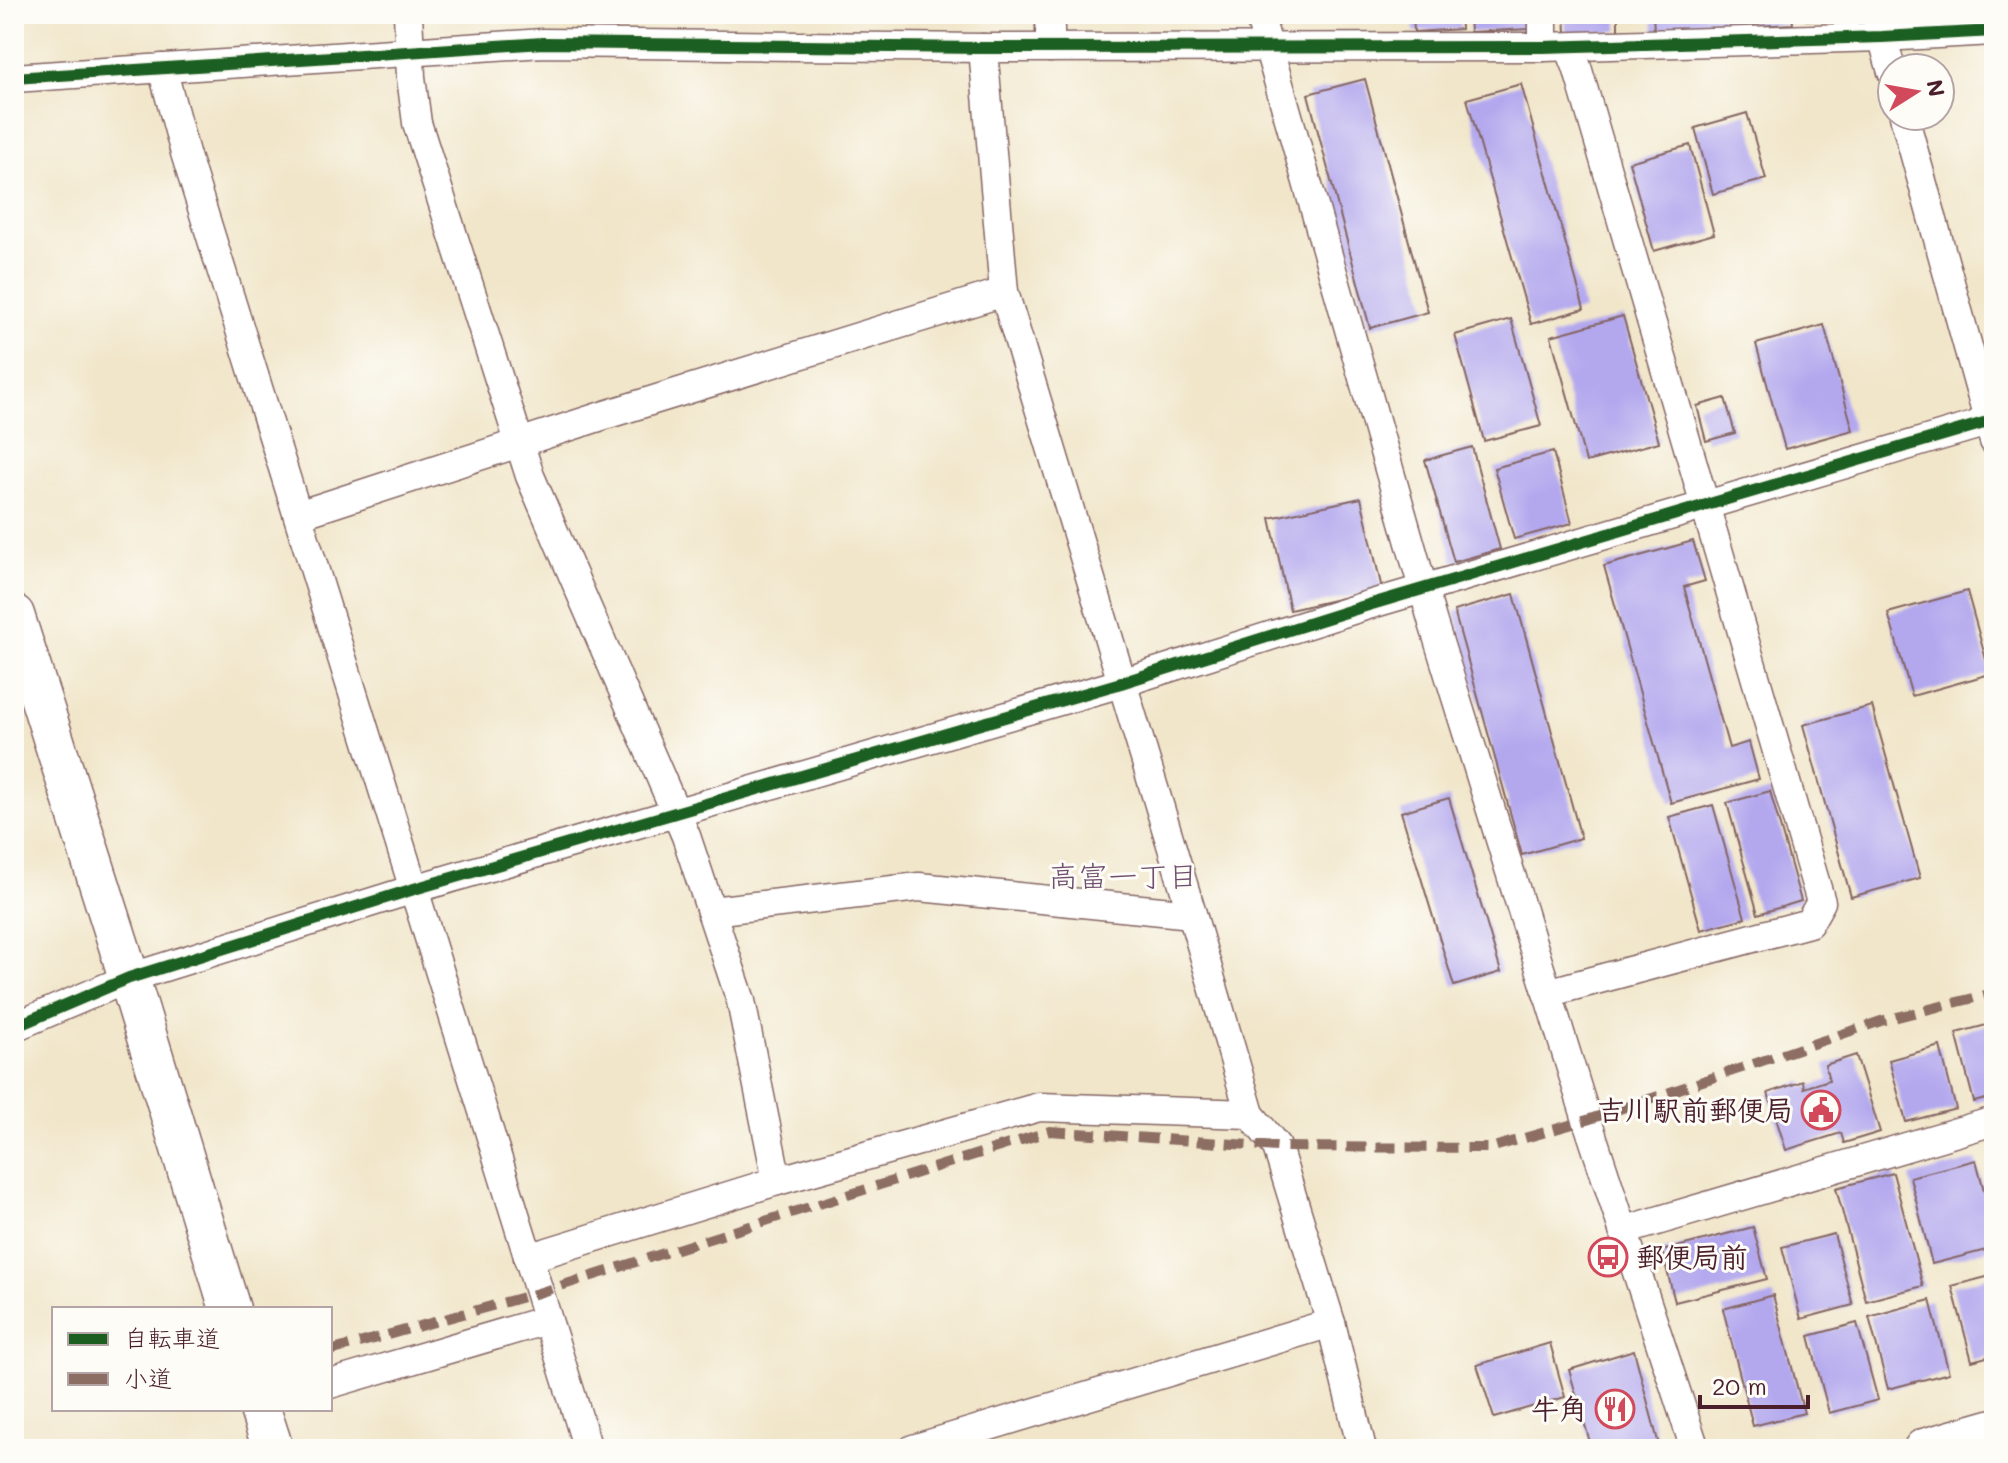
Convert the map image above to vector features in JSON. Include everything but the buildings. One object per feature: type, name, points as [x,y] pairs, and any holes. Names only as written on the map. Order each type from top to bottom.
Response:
[{"type":"street","points":[[408,14],[417,123],[530,476],[677,813],[711,911],[741,1001],[777,1181]]},
{"type":"street","points":[[1050,14],[1050,48]]},
{"type":"street","points":[[1259,14],[1423,590],[1547,993],[1695,1449]]},
{"type":"street","points":[[1543,14],[1706,506],[1821,902],[1809,923],[1547,993]]},
{"type":"street","points":[[1879,26],[1886,52]]},
{"type":"street","points":[[14,78],[543,43],[983,48],[1556,47],[1879,26],[1994,31]]},
{"type":"street","points":[[983,48],[1004,292],[1250,1114],[1277,1147],[1331,1323],[1362,1449]]},
{"type":"street","points":[[162,68],[185,153],[588,1449]]},
{"type":"street","points":[[14,1027],[129,978],[414,889],[1121,683],[1706,506],[1992,428],[1909,132]]},
{"type":"street","points":[[298,515],[1004,292]]},
{"type":"street","points":[[14,615],[229,1307]]},
{"type":"street","points":[[711,911],[919,887],[1192,914]]},
{"type":"street","points":[[528,1258],[777,1181],[1039,1107],[1250,1114]]},
{"type":"street","points":[[1623,1231],[1994,1121]]},
{"type":"street","points":[[332,1383],[547,1320]]},
{"type":"street","points":[[913,1449],[1331,1323]]},
{"type":"street","points":[[261,1411],[273,1449]]},
{"type":"street","points":[[1924,1449],[1994,1429]]},
{"type":"marked path","points":[[332,1350],[538,1293],[1050,1131],[1277,1147],[1490,1148],[1587,1120],[1881,1021],[1994,993]]},
{"type":"cycle path","points":[[14,78],[543,43],[983,48],[1543,47],[1994,31]]},
{"type":"cycle path","points":[[14,1027],[129,978],[414,889],[1121,683],[1365,606],[1994,420]]},
{"type":"place","name":"吉川駅前郵便局","points":[[1821,1110]]},
{"type":"place","name":"郵便局前","points":[[1608,1257]]},
{"type":"place","name":"牛角","points":[[1615,1409]]},
{"type":"district","name":"高富一丁目","points":[[1123,877]]}]
